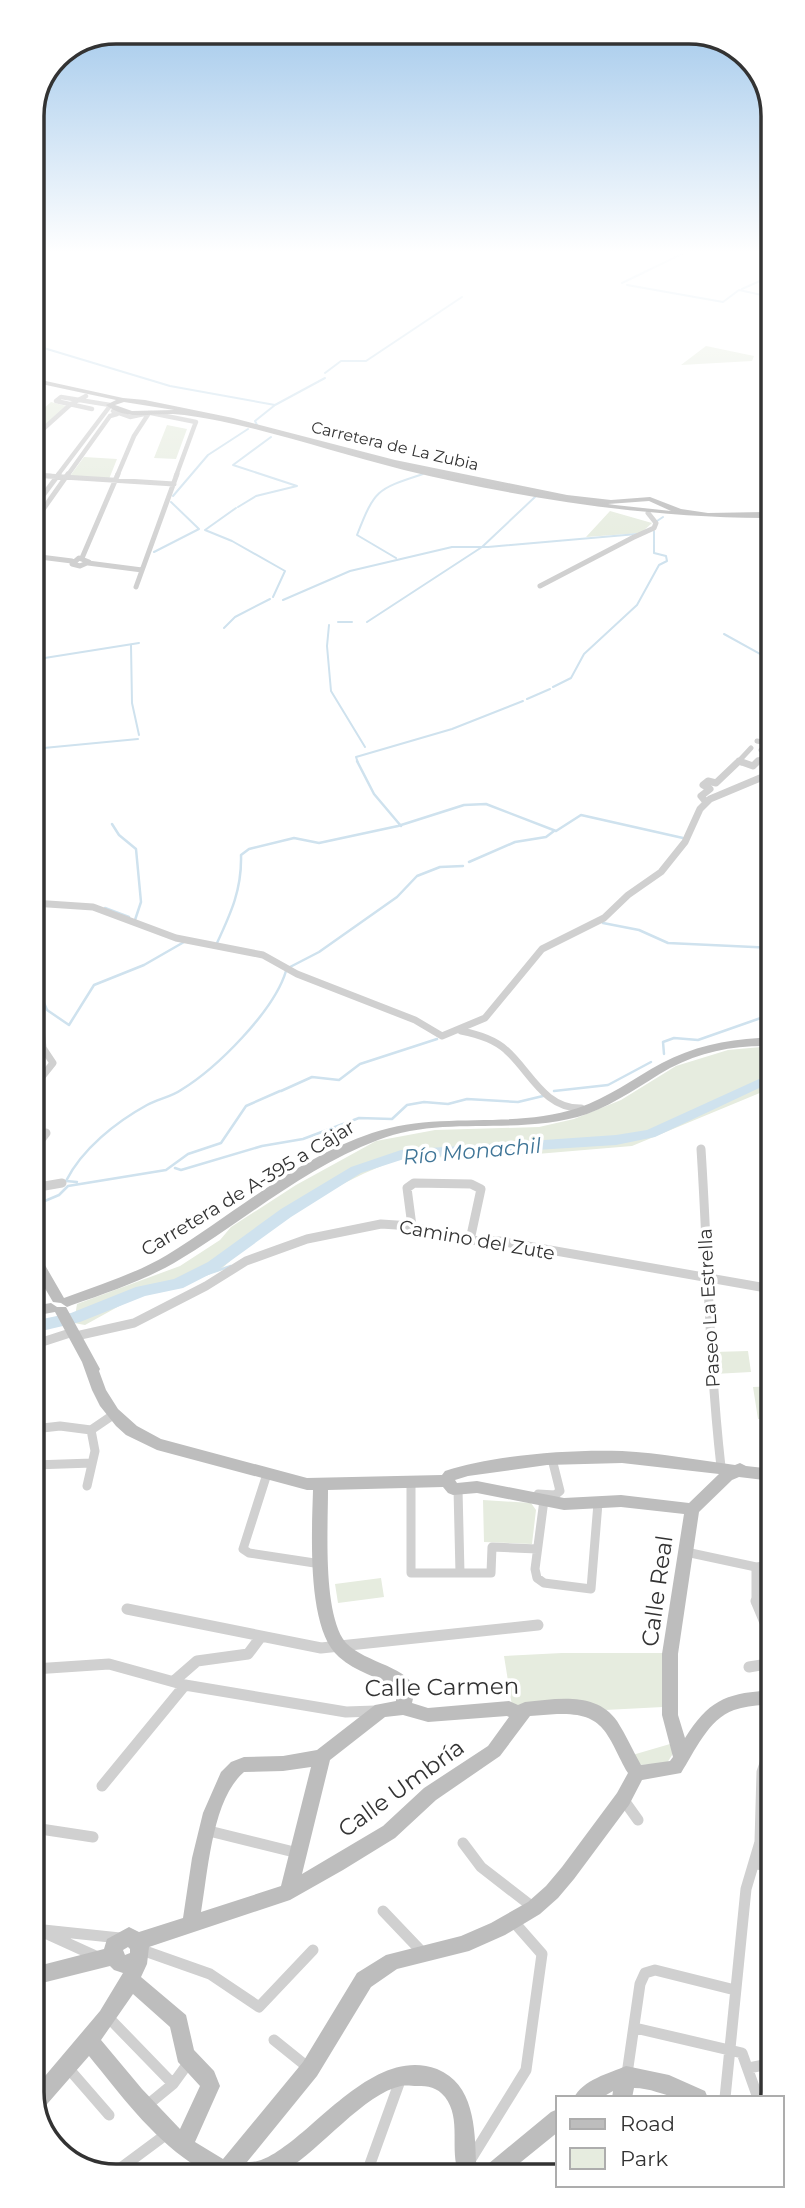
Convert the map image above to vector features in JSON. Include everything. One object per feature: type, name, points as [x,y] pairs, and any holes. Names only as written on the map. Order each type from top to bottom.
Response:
[{"type":"street","points":[[44,383],[127,400],[149,414]]},
{"type":"street","points":[[44,384],[86,396],[113,408]]},
{"type":"street","points":[[44,428],[71,404],[86,396]]},
{"type":"street","points":[[92,409],[56,401],[61,397],[149,414],[194,427],[136,587]]},
{"type":"street","points":[[44,494],[113,408],[127,400]]},
{"type":"street","points":[[44,508],[113,408]]},
{"type":"street","points":[[82,558],[115,480],[149,414]]},
{"type":"street","name":"Carretera de La Zubia","points":[[149,414],[208,417],[409,468],[559,499],[630,505]]},
{"type":"street","name":"Carretera de La Zubia","points":[[149,414],[233,420],[321,444],[461,476],[581,499],[630,505]]},
{"type":"street","points":[[44,476],[174,484]]},
{"type":"street","points":[[540,586],[653,528],[656,523],[656,510],[650,499],[630,505]]},
{"type":"street","points":[[630,505],[706,517],[761,515]]},
{"type":"street","points":[[615,553],[634,537]]},
{"type":"street","points":[[44,558],[72,561],[82,558],[87,559],[88,563]]},
{"type":"street","points":[[72,561],[76,565],[88,563],[142,570]]},
{"type":"street","points":[[757,741],[761,742]]},
{"type":"street","points":[[706,802],[701,796],[710,789],[703,785],[708,781],[716,783],[751,748]]},
{"type":"street","points":[[756,764],[761,754]]},
{"type":"street","points":[[738,762],[761,766]]},
{"type":"street","points":[[44,904],[93,907],[177,938],[263,955],[297,974],[415,1020],[442,1036],[491,1014],[542,949],[604,918],[628,895],[661,872],[688,835],[706,802],[761,777]]},
{"type":"street","points":[[458,1031],[496,1043],[543,1091],[573,1109],[606,1097],[614,1098]]},
{"type":"street","name":"Carretera de A-395 a Cájar","points":[[44,1313],[65,1316],[153,1268],[306,1171],[350,1146],[379,1134],[411,1128],[547,1120],[576,1113],[614,1098],[670,1064],[694,1053],[717,1047],[761,1042]]},
{"type":"street","points":[[44,1050],[53,1063],[44,1074]]},
{"type":"street","name":"Paseo La Estrella","points":[[701,1149],[710,1279],[712,1387],[721,1466]]},
{"type":"street","points":[[44,1186],[62,1183]]},
{"type":"street","points":[[412,1226],[407,1188],[414,1184],[471,1184],[481,1189],[470,1240]]},
{"type":"street","name":"Camino del Zute","points":[[44,1335],[65,1316],[134,1323],[206,1286],[246,1261],[306,1240],[381,1224],[412,1226],[457,1240],[499,1241],[761,1287]]},
{"type":"street","points":[[44,1277],[106,1401],[146,1440],[267,1474],[321,1484],[459,1483],[564,1504],[645,1502],[692,1509],[727,1476],[740,1469]]},
{"type":"street","points":[[106,1401],[107,1419]]},
{"type":"street","points":[[107,1419],[134,1429]]},
{"type":"street","points":[[44,1428],[60,1426],[91,1430],[107,1419]]},
{"type":"street","points":[[87,1486],[96,1440],[91,1430]]},
{"type":"street","points":[[460,1573],[459,1483],[468,1470],[552,1459],[622,1457],[721,1466],[761,1473]]},
{"type":"street","points":[[552,1459],[560,1491],[555,1495],[538,1494],[537,1578],[544,1583],[591,1589],[598,1503]]},
{"type":"street","points":[[44,1465],[92,1463]]},
{"type":"street","points":[[267,1474],[243,1549],[249,1553],[321,1564]]},
{"type":"street","points":[[411,1483],[411,1573],[491,1573],[492,1547],[537,1549]]},
{"type":"street","points":[[321,1484],[321,1564],[335,1636],[351,1659],[401,1679],[405,1686],[403,1708]]},
{"type":"street","name":"Calle Real","points":[[684,1747],[670,1714],[670,1654],[692,1509]]},
{"type":"street","points":[[686,1552],[761,1566]]},
{"type":"street","points":[[756,1567],[752,1589],[754,1602],[761,1616]]},
{"type":"street","points":[[127,1609],[260,1638],[321,1648],[335,1636],[538,1625]]},
{"type":"street","points":[[103,1786],[179,1683],[180,1671],[210,1655],[248,1654],[260,1638]]},
{"type":"street","name":"Calle Carmen","points":[[44,1668],[91,1662],[131,1668],[179,1683],[346,1712],[403,1708],[428,1715],[509,1708],[518,1714],[525,1709],[577,1706],[591,1709],[607,1720],[637,1773]]},
{"type":"street","points":[[750,1667],[761,1665]]},
{"type":"street","points":[[231,2164],[310,2068],[364,1980],[393,1961],[463,1945],[534,1908],[552,1892],[623,1799],[637,1773],[675,1768],[684,1747],[708,1716],[720,1706],[745,1698],[761,1697]]},
{"type":"street","points":[[193,1923],[191,1915],[209,1831],[225,1780],[238,1766],[247,1763],[285,1765],[322,1756],[381,1710]]},
{"type":"street","name":"Calle Umbría","points":[[44,1974],[126,1956],[193,1923],[289,1892],[389,1832],[430,1794],[494,1751],[518,1714]]},
{"type":"street","points":[[289,1892],[322,1756]]},
{"type":"street","points":[[623,1799],[638,1820]]},
{"type":"street","points":[[44,1830],[93,1838]]},
{"type":"street","points":[[209,1831],[298,1853]]},
{"type":"street","points":[[725,2096],[746,1891],[756,1864],[761,1833]]},
{"type":"street","points":[[463,1843],[481,1867],[534,1908]]},
{"type":"street","points":[[756,1864],[761,1865]]},
{"type":"street","points":[[383,1911],[424,1954]]},
{"type":"street","points":[[471,2164],[526,2070],[542,1954],[513,1920]]},
{"type":"street","points":[[44,1932],[126,1956],[158,1953],[228,1984],[247,2004],[258,2007],[313,1950]]},
{"type":"street","points":[[44,1932],[126,1956],[179,2022],[189,2062],[207,2078],[210,2086],[176,2139],[124,2164]]},
{"type":"street","points":[[44,2094],[69,2069],[107,2017],[126,1956]]},
{"type":"street","points":[[622,2096],[645,1973],[656,1970],[736,1990]]},
{"type":"street","points":[[107,2017],[173,2084]]},
{"type":"street","points":[[635,2028],[732,2048],[742,2053],[757,2096]]},
{"type":"street","points":[[274,2040],[310,2068]]},
{"type":"street","points":[[90,2042],[176,2139],[211,2164]]},
{"type":"street","points":[[145,2107],[173,2084],[189,2062]]},
{"type":"street","points":[[749,2068],[761,2066]]},
{"type":"street","points":[[69,2069],[109,2115]]},
{"type":"street","points":[[274,2164],[287,2157],[374,2086],[419,2073],[446,2082],[455,2095],[462,2115],[465,2164]]},
{"type":"street","points":[[370,2164],[402,2076]]},
{"type":"street","points":[[588,2096],[626,2076],[662,2081],[694,2096]]},
{"type":"street","points":[[503,2164],[556,2121]]},
{"type":"green space","points":[[694,355],[754,356],[752,361],[681,365]]},
{"type":"green space","points":[[51,402],[66,406],[44,426],[44,408]]},
{"type":"green space","points":[[167,425],[187,429],[176,459],[154,458]]},
{"type":"green space","points":[[84,457],[117,459],[109,479],[70,476]]},
{"type":"green space","points":[[610,511],[652,523],[641,533],[586,537]]},
{"type":"green space","points":[[761,1047],[761,1093],[632,1146],[513,1156],[405,1158],[357,1177],[313,1202],[227,1258],[230,1261],[219,1271],[132,1299],[85,1325],[74,1323],[77,1304],[180,1266],[220,1240],[231,1227],[296,1185],[376,1141],[435,1130],[539,1127],[574,1119],[621,1100],[676,1066],[728,1050]]},
{"type":"green space","points":[[748,1351],[751,1372],[714,1374],[714,1352]]},
{"type":"green space","points":[[753,1387],[761,1387],[761,1419],[758,1419]]},
{"type":"green space","points":[[483,1500],[531,1503],[536,1510],[532,1544],[484,1542]]},
{"type":"green space","points":[[381,1578],[384,1597],[338,1603],[335,1584]]},
{"type":"green space","points":[[665,1653],[663,1707],[605,1710],[512,1706],[504,1656]]},
{"type":"green space","points":[[670,1744],[674,1752],[667,1763],[640,1765],[629,1756]]},
{"type":"waterway","points":[[67,355],[170,386],[275,405]]},
{"type":"waterway","points":[[325,373],[341,361],[366,361],[375,355]]},
{"type":"waterway","points":[[275,405],[325,378]]},
{"type":"waterway","points":[[257,425],[255,421],[275,405]]},
{"type":"waterway","points":[[173,496],[208,455],[248,429]]},
{"type":"waterway","points":[[238,507],[256,496],[297,486],[233,465],[271,437]]},
{"type":"waterway","points":[[396,558],[357,535],[368,508],[380,493],[396,483],[423,474]]},
{"type":"waterway","points":[[482,547],[536,496]]},
{"type":"waterway","points":[[154,552],[199,529],[171,502]]},
{"type":"waterway","points":[[236,508],[205,530],[232,541],[285,571],[273,597]]},
{"type":"waterway","points":[[657,521],[663,517]]},
{"type":"waterway","points":[[553,687],[571,678],[584,654],[637,605],[659,565],[667,561],[666,556],[654,553],[654,531]]},
{"type":"waterway","points":[[482,547],[637,534]]},
{"type":"waterway","points":[[283,600],[350,571],[452,547],[482,547]]},
{"type":"waterway","points":[[367,622],[482,547]]},
{"type":"waterway","points":[[224,628],[235,617],[270,599]]},
{"type":"waterway","points":[[338,622],[352,622]]},
{"type":"waterway","points":[[329,625],[327,646],[331,691],[365,747]]},
{"type":"waterway","points":[[724,634],[761,654]]},
{"type":"waterway","points":[[44,658],[139,643]]},
{"type":"waterway","points":[[131,645],[132,703],[139,735]]},
{"type":"waterway","points":[[527,699],[550,689]]},
{"type":"waterway","points":[[358,763],[356,757],[452,729],[523,701]]},
{"type":"waterway","points":[[44,748],[138,739]]},
{"type":"waterway","points":[[358,763],[374,794],[400,825]]},
{"type":"waterway","points":[[400,825],[464,805],[486,804],[556,831],[581,815],[683,838]]},
{"type":"waterway","points":[[112,824],[119,835],[136,849],[141,902],[135,920]]},
{"type":"waterway","points":[[217,943],[238,890],[241,855],[249,849],[294,838],[319,843],[400,825]]},
{"type":"waterway","points":[[469,862],[515,842],[546,837],[554,831]]},
{"type":"waterway","points":[[290,967],[319,952],[397,897],[417,876],[440,867],[463,866]]},
{"type":"waterway","points":[[105,908],[129,917]]},
{"type":"waterway","points":[[603,923],[639,930],[668,943],[761,947]]},
{"type":"waterway","points":[[44,1003],[47,1010],[69,1025],[94,985],[144,965],[184,942]]},
{"type":"waterway","points":[[77,1182],[66,1181],[81,1158],[101,1137],[135,1112],[181,1090],[211,1068],[243,1037],[270,1003],[286,971]]},
{"type":"waterway","points":[[664,1054],[663,1042],[674,1038],[698,1040],[761,1018]]},
{"type":"waterway","points":[[281,1091],[312,1077],[339,1080],[360,1064],[437,1039]]},
{"type":"waterway","points":[[554,1091],[608,1085],[651,1062]]},
{"type":"waterway","name":"Río Monachil","points":[[44,1325],[74,1318],[142,1291],[178,1284],[213,1266],[286,1213],[356,1170],[406,1153],[616,1140],[650,1134],[761,1082]]},
{"type":"waterway","points":[[44,1201],[59,1195],[68,1186],[166,1170],[188,1154],[221,1143],[246,1106],[280,1091]]},
{"type":"waterway","points":[[175,1168],[181,1170],[262,1146],[303,1139],[359,1118],[392,1119],[407,1105],[424,1102],[448,1104],[467,1099],[518,1102],[543,1096]]},
{"type":"waterway","points":[[178,1284],[231,1266]]}]
